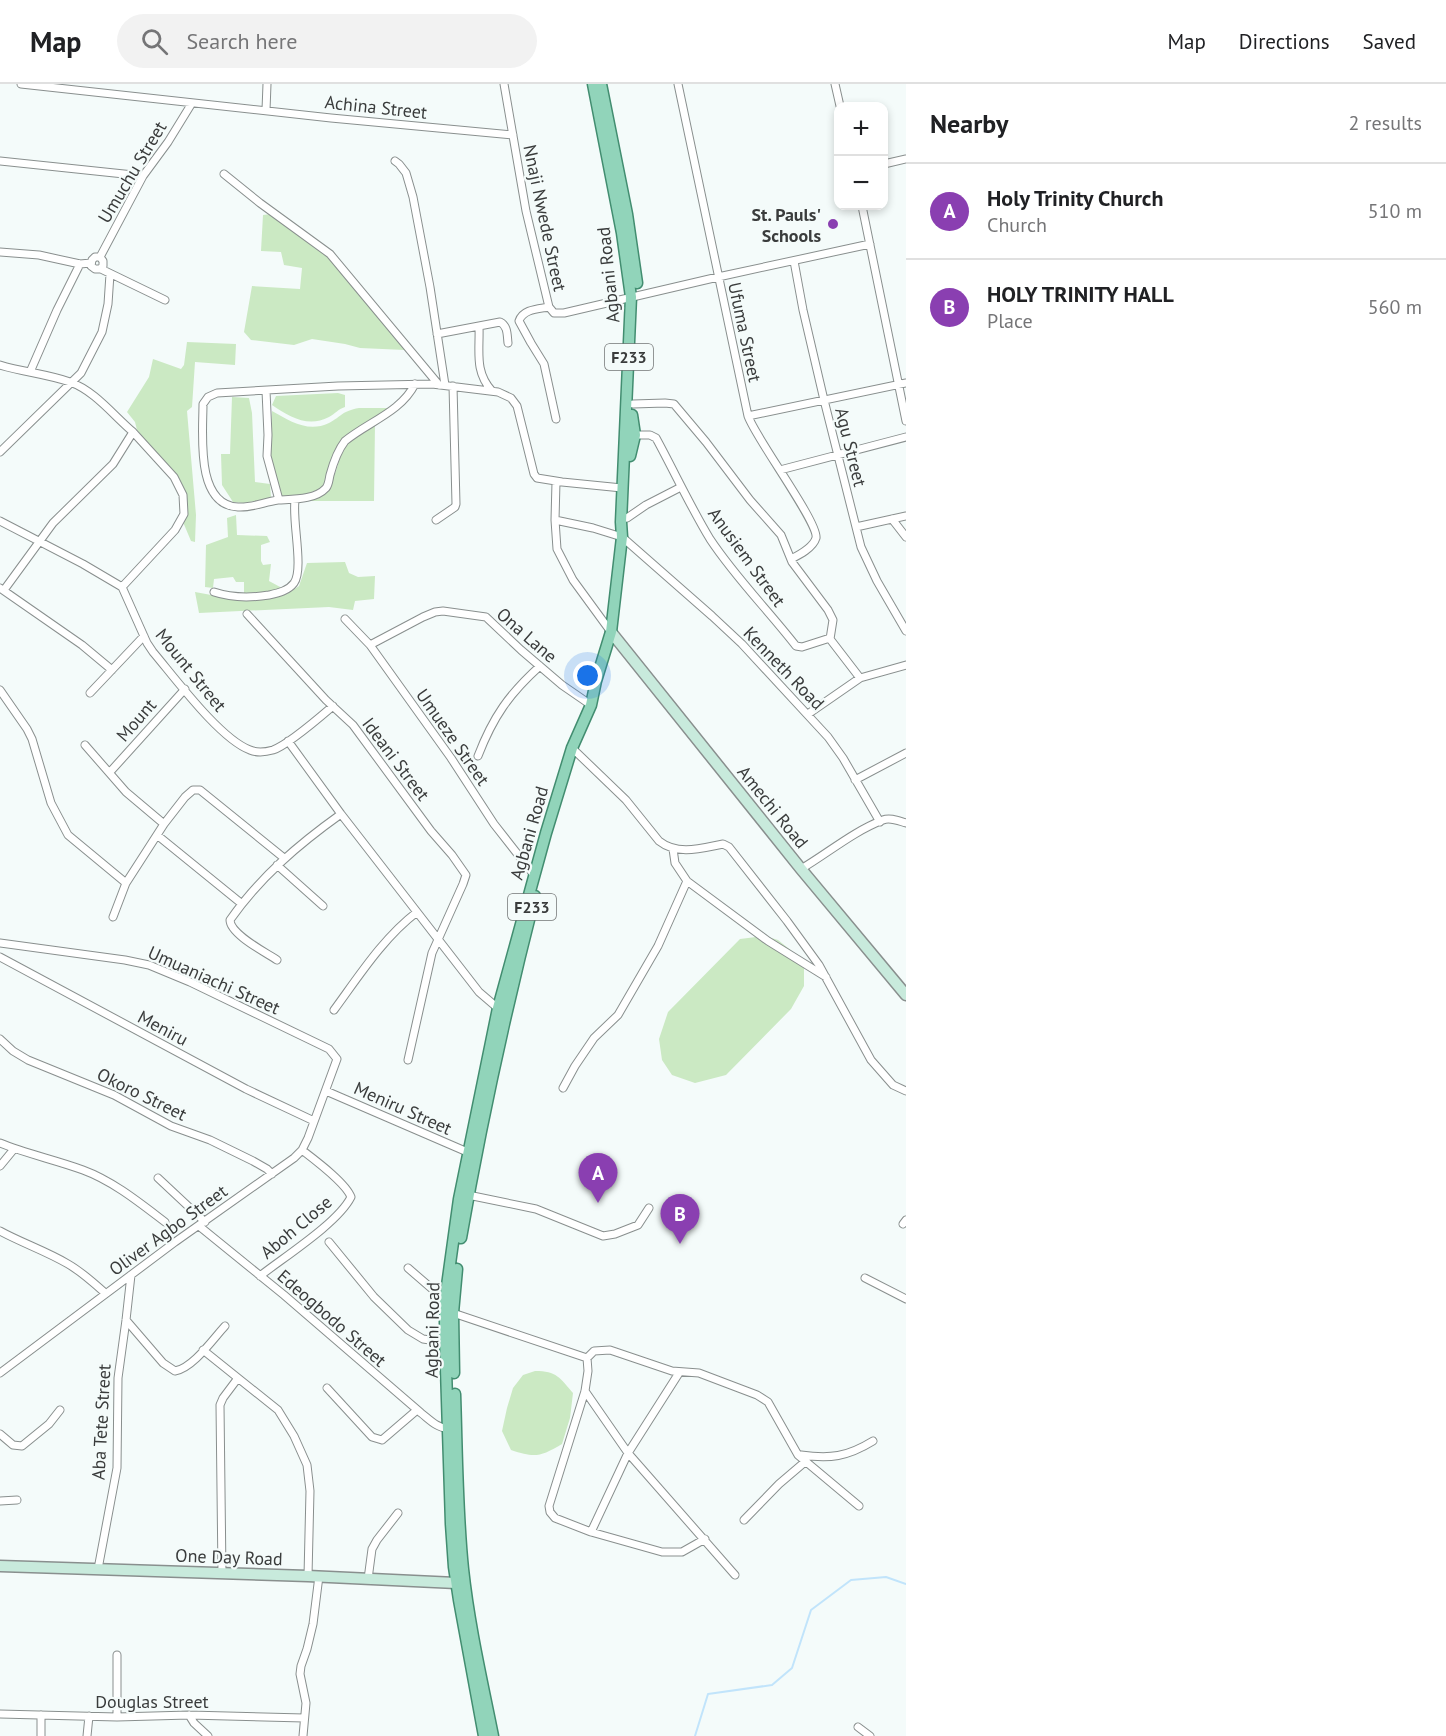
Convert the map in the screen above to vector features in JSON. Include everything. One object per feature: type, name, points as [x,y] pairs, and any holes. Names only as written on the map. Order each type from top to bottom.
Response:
[{"type":"main road","name":"Agbani Road","points":[[593,84],[635,296],[622,488],[621,522],[624,539]]},
{"type":"main road","name":"Agbani Road","points":[[484,1736],[451,1524],[445,1300],[459,1199],[472,1155],[534,875],[614,635],[621,598],[630,451],[635,435],[632,420],[635,296],[630,233],[601,84]]},
{"type":"main road","name":"Agbani Road","points":[[502,1012],[575,750],[591,705],[596,681],[614,635]]},
{"type":"main road","name":"Amechi Road","points":[[614,635],[906,995]]},
{"type":"main road","name":"Agbani Road","points":[[472,1155],[458,1255],[453,1313],[458,1513],[461,1584],[468,1606],[493,1736]]},
{"type":"main road","name":"One Day Road","points":[[0,1566],[313,1576],[461,1584]]},
{"type":"street","name":"Achina Street","points":[[21,84],[61,86],[192,103],[513,135]]},
{"type":"street","points":[[266,110],[267,84]]},
{"type":"street","name":"Nnaji Nwede Street","points":[[504,84],[526,211],[549,307],[554,313],[564,313],[870,244]]},
{"type":"street","name":"Ufuma Street","points":[[678,84],[748,416],[816,534],[811,546],[791,560]]},
{"type":"street","points":[[835,84],[839,102]]},
{"type":"street","name":"Umuchu Street","points":[[91,263],[93,258],[99,257],[143,176],[168,142],[192,103]]},
{"type":"street","points":[[888,163],[906,159]]},
{"type":"street","points":[[0,161],[143,176]]},
{"type":"street","points":[[395,161],[406,173],[411,186],[437,334],[442,385]]},
{"type":"street","points":[[224,174],[330,254],[442,385]]},
{"type":"street","points":[[863,210],[902,383],[906,421]]},
{"type":"street","points":[[0,252],[39,255],[80,264],[91,263],[94,269],[101,269],[165,300]]},
{"type":"street","points":[[99,257],[104,263],[101,269]]},
{"type":"street","name":"Agu Street","points":[[794,261],[824,400],[861,547],[877,581],[906,631]]},
{"type":"street","points":[[30,372],[80,264]]},
{"type":"street","points":[[0,452],[81,374],[102,332],[108,304],[110,274]]},
{"type":"street","points":[[549,307],[525,312],[520,316],[519,321],[544,364],[556,419]]},
{"type":"street","points":[[437,334],[501,323],[507,329],[508,343]]},
{"type":"street","points":[[479,326],[480,366],[484,380],[492,391]]},
{"type":"street","points":[[0,365],[71,382],[91,394],[113,412],[174,477],[183,495],[184,514],[175,530],[122,587],[0,521]]},
{"type":"street","points":[[748,416],[902,383]]},
{"type":"street","points":[[415,384],[399,406],[345,441],[339,450],[327,487],[320,493],[295,501],[279,500],[248,508],[227,506],[213,492],[203,465],[203,404],[207,397],[217,393],[415,384],[492,391],[511,398],[517,406],[535,476],[542,480],[556,482],[622,488]]},
{"type":"street","points":[[436,520],[456,504],[453,386]]},
{"type":"street","points":[[266,391],[267,456],[279,500]]},
{"type":"street","points":[[633,404],[665,403],[675,406],[719,458],[750,500],[781,535],[791,560],[833,620],[830,638],[860,678]]},
{"type":"street","points":[[111,670],[82,645],[2,589],[53,523],[113,464],[133,432]]},
{"type":"street","name":"Anusiem Street","points":[[635,435],[650,435],[656,438],[681,487],[716,546],[796,646],[802,647],[830,638]]},
{"type":"street","points":[[780,470],[906,437]]},
{"type":"street","points":[[556,482],[557,549],[573,580],[614,635]]},
{"type":"street","points":[[627,518],[646,505],[681,487]]},
{"type":"street","points":[[214,592],[225,596],[256,597],[278,593],[293,585],[297,572],[295,501]]},
{"type":"street","points":[[856,527],[906,516]]},
{"type":"street","points":[[892,519],[906,537]]},
{"type":"street","points":[[555,520],[593,528],[624,539]]},
{"type":"street","name":"Kenneth Road","points":[[624,539],[712,616],[808,714],[843,758],[880,822]]},
{"type":"street","name":"Mount Street","points":[[122,587],[153,652],[213,722],[247,748],[254,751],[276,749],[333,706]]},
{"type":"street","name":"Ona Lane","points":[[370,645],[429,614],[443,611],[470,614],[488,619],[540,666],[591,705]]},
{"type":"street","name":"Ideani Street","points":[[247,614],[353,725],[466,875],[439,940]]},
{"type":"street","name":"Umueze Street","points":[[345,619],[370,645],[451,758],[494,824],[534,875]]},
{"type":"street","points":[[90,693],[144,636]]},
{"type":"street","points":[[808,714],[860,678],[906,664]]},
{"type":"street","points":[[478,756],[498,712],[507,699],[540,666]]},
{"type":"street","name":"Mount","points":[[110,772],[184,689]]},
{"type":"street","points":[[0,690],[32,739],[51,803],[68,835],[126,883]]},
{"type":"street","points":[[288,741],[341,814],[480,992],[502,1012]]},
{"type":"street","points":[[85,745],[126,792],[164,824]]},
{"type":"street","points":[[575,750],[626,800],[665,846],[682,850],[723,844],[729,847],[819,965],[871,1060],[893,1084],[906,1091]]},
{"type":"street","points":[[855,780],[906,753]]},
{"type":"street","points":[[112,917],[126,883],[164,824],[190,791],[200,790],[284,858]]},
{"type":"street","points":[[277,960],[248,942],[231,925],[230,920],[284,858],[341,814]]},
{"type":"street","points":[[801,868],[884,819],[906,824]]},
{"type":"street","points":[[157,835],[242,904]]},
{"type":"street","points":[[673,849],[675,863],[687,881],[768,941],[826,977]]},
{"type":"street","points":[[277,865],[323,906]]},
{"type":"street","points":[[563,1088],[574,1066],[594,1038],[618,1015],[658,946],[687,881]]},
{"type":"street","points":[[334,1010],[369,962],[396,931],[417,912]]},
{"type":"street","points":[[408,1060],[426,973],[439,940]]},
{"type":"street","name":"Umuaniachi Street","points":[[0,943],[138,962],[164,970],[333,1053],[337,1063],[326,1091]]},
{"type":"street","name":"Meniru","points":[[0,957],[246,1089],[314,1121]]},
{"type":"street","name":"Okoro Street","points":[[0,1039],[21,1056],[42,1067],[114,1095],[179,1130],[210,1140],[253,1161],[272,1174]]},
{"type":"street","name":"Oliver Agbo Street","points":[[0,1373],[105,1293],[302,1150],[326,1091]]},
{"type":"street","name":"Meniru Street","points":[[326,1091],[472,1155]]},
{"type":"street","points":[[0,1143],[84,1170],[133,1198],[165,1222]]},
{"type":"street","points":[[0,1166],[14,1149]]},
{"type":"street","name":"Aboh Close","points":[[260,1276],[334,1218],[351,1198],[349,1192],[329,1172],[302,1150]]},
{"type":"street","name":"Edeogbodo Street","points":[[158,1178],[202,1224],[260,1276],[417,1410],[444,1429],[448,1428]]},
{"type":"street","points":[[468,1195],[536,1209],[603,1236],[638,1225],[649,1208]]},
{"type":"street","points":[[0,1230],[68,1264],[105,1293]]},
{"type":"street","points":[[329,1242],[374,1297],[408,1330],[423,1339],[445,1338]]},
{"type":"street","points":[[408,1268],[445,1300]]},
{"type":"street","name":"Aba Tete Street","points":[[98,1569],[117,1468],[118,1378],[130,1275]]},
{"type":"street","points":[[865,1278],[906,1299]]},
{"type":"street","points":[[453,1313],[587,1358]]},
{"type":"street","points":[[126,1320],[163,1363],[175,1371],[183,1370],[191,1364],[225,1326]]},
{"type":"street","points":[[203,1350],[278,1410],[294,1436],[307,1465],[313,1576],[317,1606],[300,1674],[306,1703],[303,1736]]},
{"type":"street","points":[[705,1539],[682,1552],[662,1552],[591,1532],[552,1515],[549,1509],[585,1391],[587,1358],[594,1351],[610,1350],[679,1373],[699,1373],[758,1395],[768,1402],[798,1455],[859,1506]]},
{"type":"street","points":[[591,1532],[628,1453],[679,1373]]},
{"type":"street","points":[[222,1574],[220,1405],[238,1378]]},
{"type":"street","points":[[327,1388],[377,1440],[382,1440],[417,1410]]},
{"type":"street","points":[[585,1391],[628,1453],[735,1575]]},
{"type":"street","points":[[0,1434],[13,1445],[22,1446],[50,1424],[60,1410]]},
{"type":"street","points":[[798,1455],[824,1458],[837,1456],[858,1450],[873,1441]]},
{"type":"street","points":[[744,1520],[779,1484],[806,1461]]},
{"type":"street","points":[[0,1501],[17,1500]]},
{"type":"street","points":[[368,1579],[372,1550],[377,1539],[398,1513]]},
{"type":"street","points":[[117,1655],[117,1717]]},
{"type":"street","name":"Douglas Street","points":[[0,1714],[304,1718]]},
{"type":"street","points":[[41,1715],[41,1736]]},
{"type":"street","points":[[189,1715],[208,1736]]},
{"type":"street","points":[[87,1736],[89,1716]]},
{"type":"street","points":[[858,1726],[870,1736]]},
{"type":"green space","points":[[271,214],[331,257],[405,350],[360,348],[312,339],[294,345],[251,340],[244,332],[252,286],[300,289],[302,268],[284,265],[281,252],[261,251],[263,215]]},
{"type":"green space","points":[[187,342],[236,344],[235,365],[195,362],[192,407],[187,411],[196,515],[195,542],[191,541],[183,522],[186,502],[172,473],[137,430],[135,422],[127,412],[149,377],[153,359],[181,369],[184,365]]},
{"type":"green space","points":[[338,393],[345,395],[345,407],[321,420],[299,420],[272,405],[276,396]]},
{"type":"green space","points":[[232,397],[249,398],[252,413],[255,482],[270,484],[271,498],[244,503],[233,502],[222,485],[221,454],[230,454]]},
{"type":"green space","points":[[359,408],[392,408],[341,441],[323,488],[297,497],[281,496],[270,455],[272,411],[299,424],[314,427],[329,423],[345,412]]},
{"type":"green space","points":[[375,424],[374,501],[303,501],[327,490],[336,471],[343,447],[350,439]]},
{"type":"green space","points":[[236,515],[237,535],[267,536],[270,542],[261,545],[261,561],[263,565],[271,564],[269,581],[282,588],[266,592],[244,593],[244,582],[236,582],[233,577],[214,579],[213,588],[205,587],[206,545],[228,537],[227,518]]},
{"type":"green space","points":[[345,562],[349,573],[358,577],[375,576],[374,599],[355,601],[353,610],[329,607],[199,613],[195,592],[233,599],[258,600],[287,594],[299,586],[307,563]]},
{"type":"green space","points":[[765,936],[778,940],[793,952],[804,968],[804,986],[791,1009],[726,1075],[695,1083],[672,1075],[662,1060],[659,1039],[668,1012],[740,939]]},
{"type":"green space","points":[[535,1371],[548,1372],[557,1376],[573,1393],[570,1418],[562,1444],[543,1454],[532,1455],[511,1450],[502,1431],[513,1388],[523,1375]]},
{"type":"waterway","points":[[695,1736],[708,1694],[772,1685],[792,1668],[811,1610],[851,1580],[886,1577],[906,1584]]},
{"type":"place","name":"St. Pauls' Schools","points":[[833,224]]},
{"type":"place","name":"Holy Trinity Church","points":[[598,1203]]},
{"type":"place","name":"HOLY TRINITY HALL","points":[[680,1244]]}]
